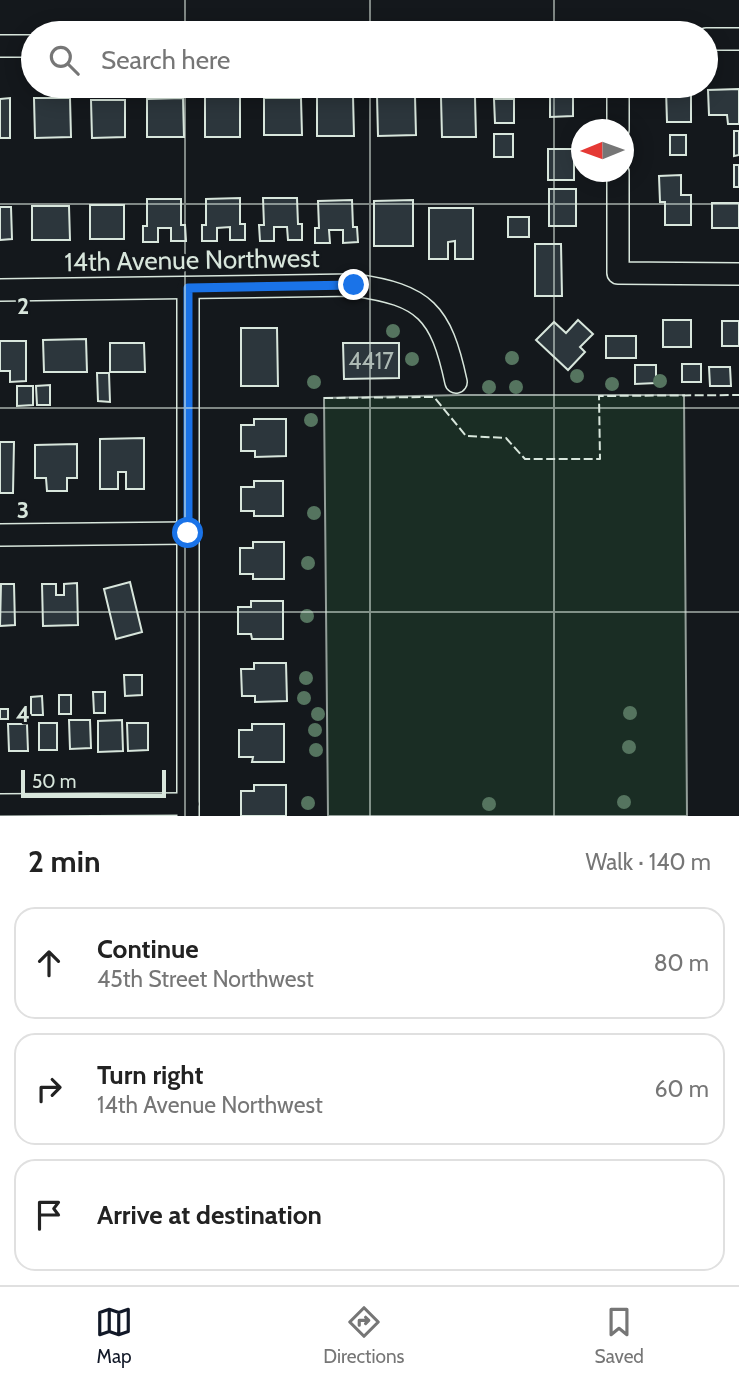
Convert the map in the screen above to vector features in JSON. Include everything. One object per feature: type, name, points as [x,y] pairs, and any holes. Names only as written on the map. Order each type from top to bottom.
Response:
[{"type":"street","points":[[718,39],[739,39]]},
{"type":"street","points":[[0,46],[21,46]]},
{"type":"street","points":[[618,98],[618,119]]},
{"type":"street","points":[[618,182],[618,273],[739,274]]},
{"type":"street","name":"14th Avenue Northwest","points":[[0,290],[354,285],[382,289],[408,297],[425,310],[441,330],[449,348],[456,382]]},
{"type":"street","points":[[0,805],[188,810],[188,288]]},
{"type":"street","points":[[0,535],[188,533]]},
{"type":"green space","points":[[684,395],[687,816],[328,816],[324,398]]},
{"type":"building","points":[[739,89],[739,124],[728,124],[727,115],[709,115],[708,98],[718,98],[718,90]]},
{"type":"building","points":[[10,98],[10,138],[0,138],[0,99]]},
{"type":"building","points":[[34,98],[70,98],[71,137],[35,138]]},
{"type":"building","points":[[183,98],[184,137],[147,137],[147,99]]},
{"type":"building","points":[[205,98],[240,98],[240,137],[205,137]]},
{"type":"building","points":[[264,98],[301,98],[302,135],[264,135]]},
{"type":"building","points":[[317,98],[353,98],[354,136],[317,136]]},
{"type":"building","points":[[377,98],[415,98],[416,135],[378,136]]},
{"type":"building","points":[[441,98],[475,98],[476,137],[442,137]]},
{"type":"building","points":[[550,98],[573,98],[573,116],[550,117]]},
{"type":"building","points":[[666,98],[691,98],[691,122],[667,122]]},
{"type":"building","points":[[494,99],[514,99],[514,123],[495,123]]},
{"type":"building","points":[[91,100],[125,100],[125,137],[92,138]]},
{"type":"building","points":[[734,131],[739,131],[739,155],[734,156]]},
{"type":"building","points":[[494,134],[513,134],[513,157],[494,157]]},
{"type":"building","points":[[670,135],[686,135],[686,155],[670,155]]},
{"type":"building","points":[[548,149],[571,149],[571,180],[548,180]]},
{"type":"building","points":[[734,165],[739,165],[739,187],[734,187]]},
{"type":"building","points":[[681,175],[681,195],[691,195],[691,225],[665,225],[665,202],[660,202],[659,176]]},
{"type":"building","points":[[549,189],[576,189],[576,226],[549,226]]},
{"type":"building","points":[[240,198],[240,224],[245,224],[245,240],[230,240],[230,227],[217,228],[217,241],[202,241],[202,225],[206,225],[206,199]]},
{"type":"building","points":[[263,198],[297,198],[302,240],[288,240],[287,227],[274,227],[274,241],[260,241],[259,225],[264,225]]},
{"type":"building","points":[[147,199],[181,199],[181,225],[185,225],[186,241],[171,241],[171,228],[158,228],[158,242],[143,242],[143,226],[147,226]]},
{"type":"building","points":[[352,200],[353,227],[357,227],[358,242],[343,243],[343,230],[329,230],[330,243],[315,243],[315,228],[319,228],[318,201]]},
{"type":"building","points":[[413,200],[413,246],[374,246],[374,201]]},
{"type":"building","points":[[712,203],[739,203],[739,228],[712,228]]},
{"type":"building","points":[[90,205],[124,205],[124,239],[90,239]]},
{"type":"building","points":[[32,206],[69,206],[70,240],[32,240]]},
{"type":"building","points":[[0,207],[11,207],[12,239],[0,240]]},
{"type":"building","points":[[429,208],[473,208],[473,259],[455,259],[455,241],[448,242],[448,259],[429,259]]},
{"type":"building","points":[[508,217],[529,217],[529,237],[508,237]]},
{"type":"building","points":[[535,244],[561,244],[562,296],[535,296]]},
{"type":"building","points":[[578,320],[593,334],[580,347],[585,352],[568,370],[536,340],[554,322],[566,333]]},
{"type":"building","points":[[663,320],[691,320],[691,347],[663,347]]},
{"type":"building","points":[[722,321],[739,321],[739,346],[722,346]]},
{"type":"building","points":[[241,328],[277,328],[278,386],[241,386]]},
{"type":"building","points":[[606,336],[636,336],[636,358],[606,358]]},
{"type":"building","points":[[86,339],[87,372],[44,372],[43,340]]},
{"type":"building","points":[[0,341],[26,341],[26,381],[10,382],[10,371],[0,371]]},
{"type":"building","points":[[110,343],[144,343],[145,372],[110,372]]},
{"type":"building","points":[[343,343],[399,343],[399,378],[344,379]]},
{"type":"building","points":[[682,364],[701,364],[701,382],[682,382]]},
{"type":"building","points":[[635,365],[656,365],[656,383],[635,384]]},
{"type":"building","points":[[709,367],[730,367],[731,386],[710,386]]},
{"type":"building","points":[[97,373],[109,373],[110,402],[98,401]]},
{"type":"building","points":[[50,385],[50,405],[37,405],[36,386]]},
{"type":"building","points":[[17,386],[33,386],[33,405],[17,406]]},
{"type":"building","points":[[254,419],[286,419],[286,456],[255,457],[255,451],[241,451],[241,425],[254,425]]},
{"type":"building","points":[[144,438],[144,489],[126,489],[126,472],[118,472],[118,489],[100,489],[100,439]]},
{"type":"building","points":[[0,442],[14,442],[13,493],[0,493]]},
{"type":"building","points":[[77,444],[77,478],[67,478],[67,491],[47,491],[46,478],[35,478],[35,445]]},
{"type":"building","points":[[254,481],[283,481],[283,516],[254,516],[254,511],[241,511],[241,487],[254,487]]},
{"type":"building","points":[[253,542],[284,542],[284,579],[253,579],[253,574],[240,574],[240,548],[253,548]]},
{"type":"building","points":[[130,582],[142,632],[116,639],[104,589]]},
{"type":"building","points":[[77,583],[78,625],[43,626],[42,584],[56,584],[56,595],[64,595],[64,584]]},
{"type":"building","points":[[1,584],[14,584],[15,625],[0,626]]},
{"type":"building","points":[[251,601],[283,601],[283,639],[252,639],[251,634],[238,634],[238,607],[251,607]]},
{"type":"building","points":[[254,663],[286,663],[287,701],[255,702],[255,696],[242,696],[241,669],[254,669]]},
{"type":"building","points":[[124,675],[142,675],[142,695],[125,696]]},
{"type":"building","points":[[93,692],[105,692],[105,713],[94,713]]},
{"type":"building","points":[[59,695],[71,695],[71,714],[59,714]]},
{"type":"building","points":[[42,696],[43,715],[31,715],[31,697]]},
{"type":"building","points":[[0,709],[8,709],[8,719],[0,719]]},
{"type":"building","points":[[69,720],[90,720],[91,748],[70,749]]},
{"type":"building","points":[[122,720],[123,751],[98,752],[98,721]]},
{"type":"building","points":[[39,723],[57,723],[57,750],[39,750]]},
{"type":"building","points":[[127,723],[148,723],[148,750],[128,751]]},
{"type":"building","points":[[8,724],[27,724],[28,751],[9,751]]},
{"type":"building","points":[[252,724],[284,724],[284,762],[252,762],[253,757],[239,757],[239,730],[252,730]]},
{"type":"building","points":[[254,785],[286,785],[286,816],[241,816],[241,791],[254,791]]},
{"type":"fence","points":[[324,398],[434,397],[466,436],[506,438],[525,459],[600,459],[599,396],[739,395]]},
{"type":"route","points":[[188,533],[188,288],[354,285]]}]
